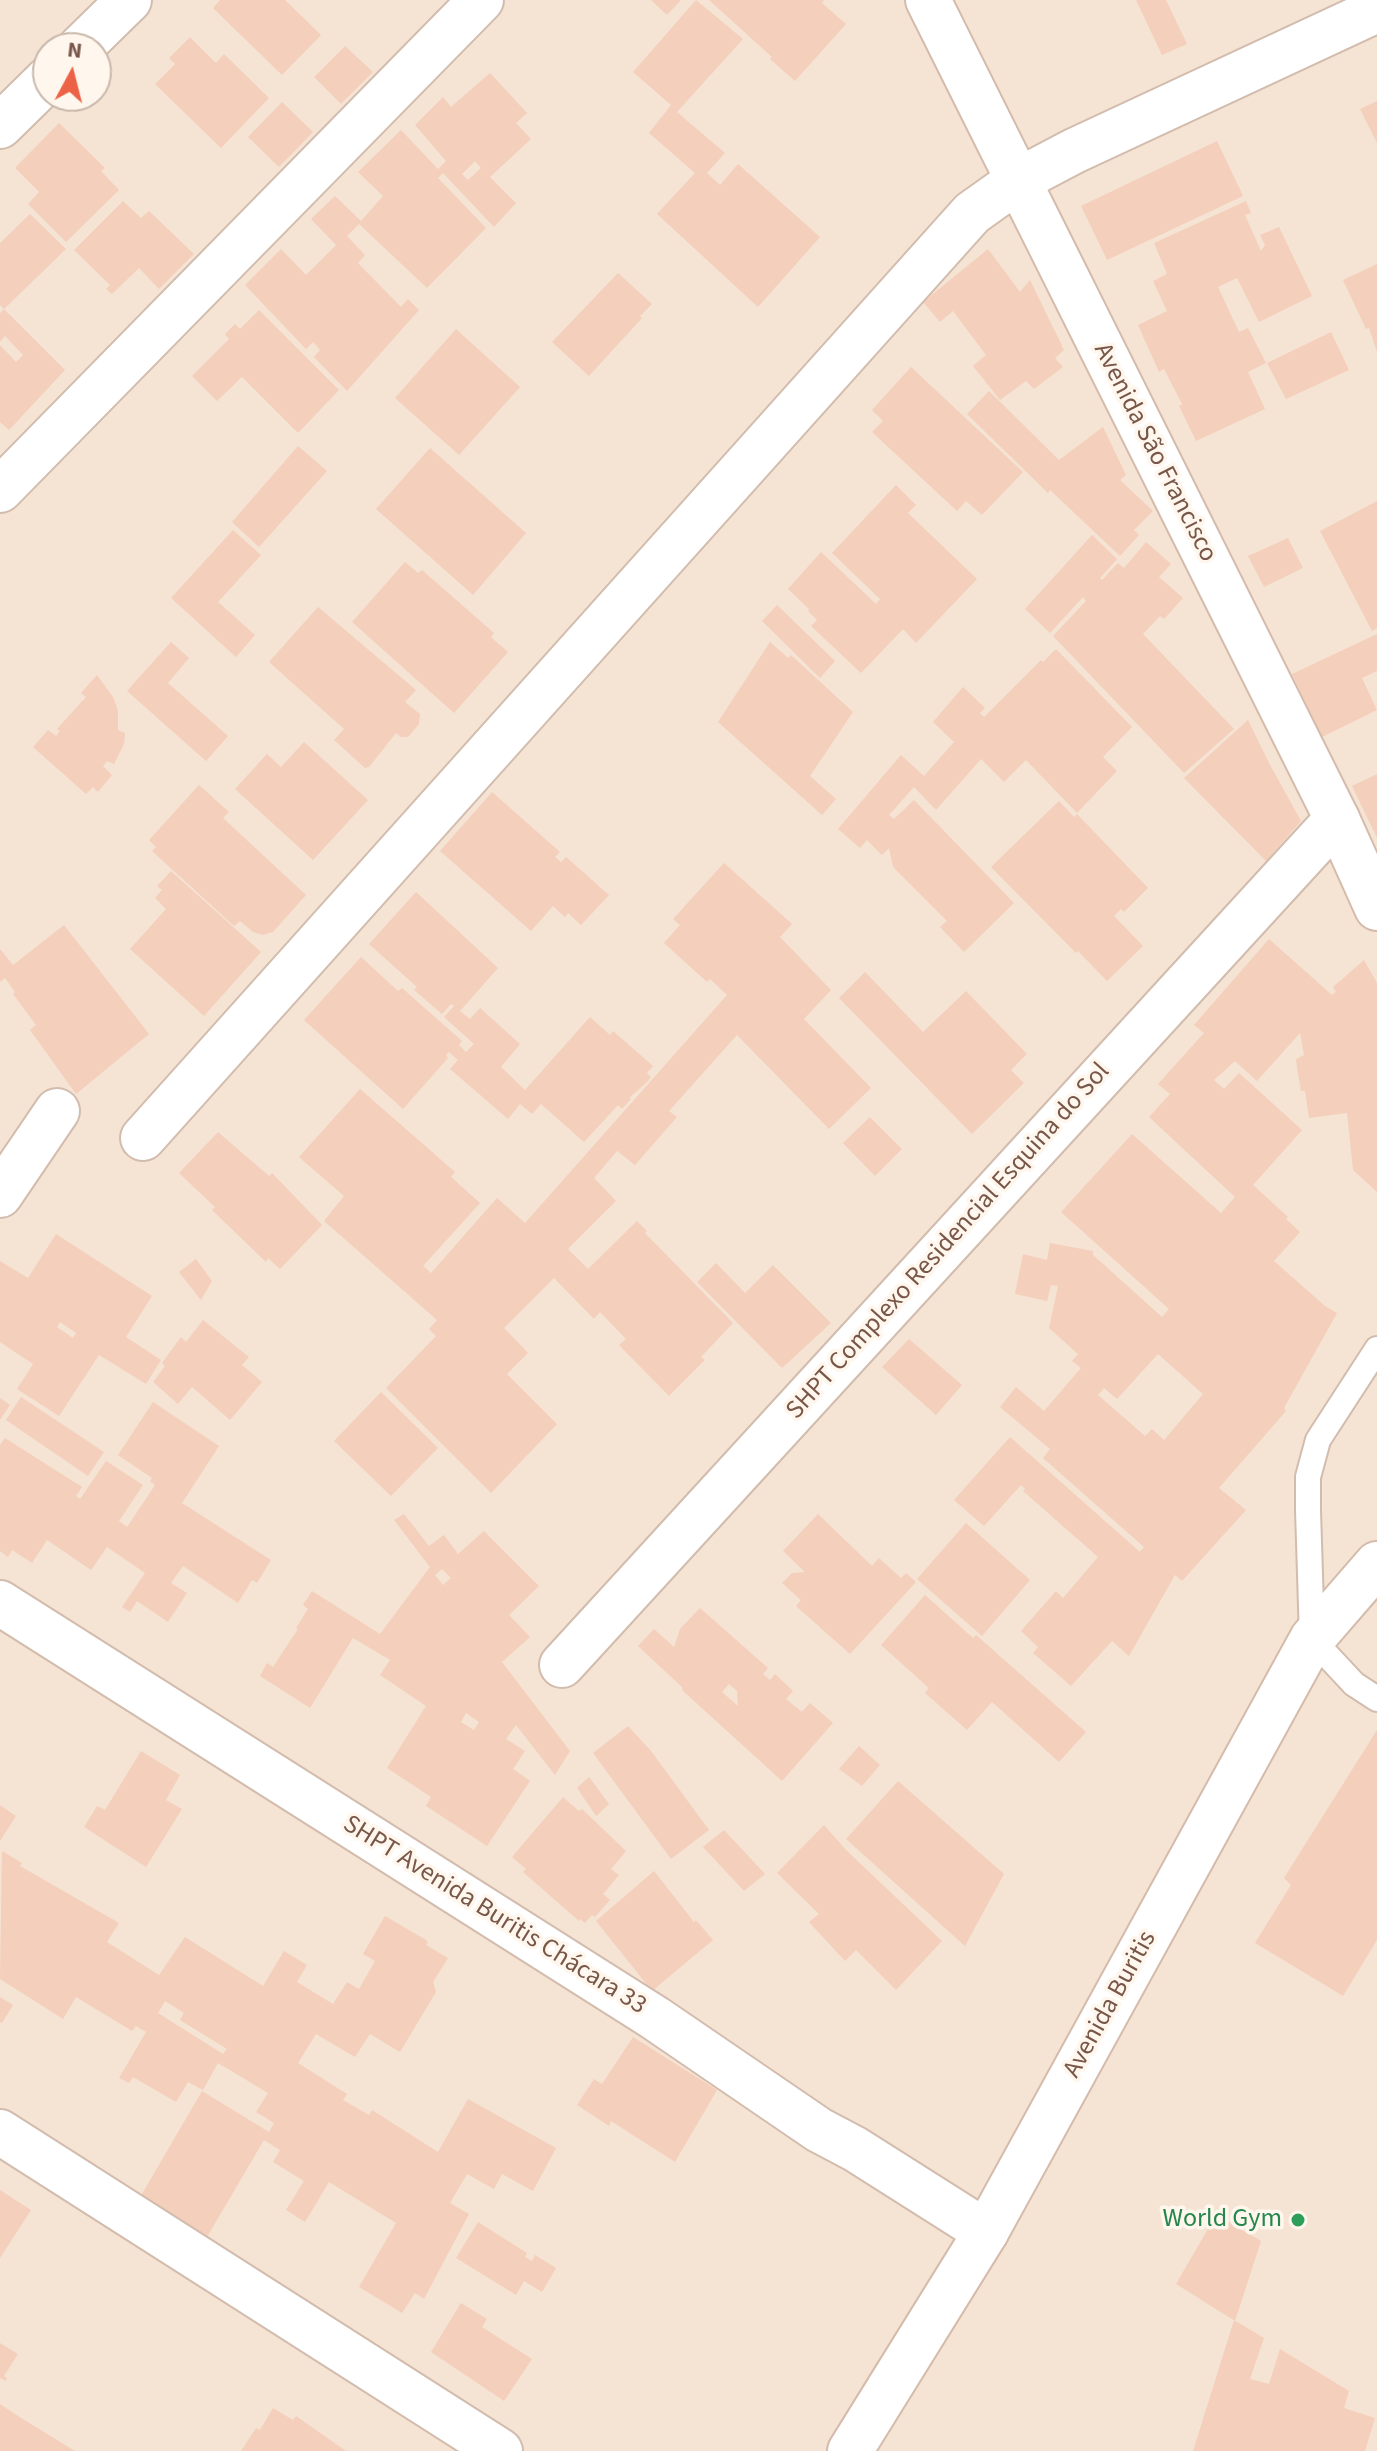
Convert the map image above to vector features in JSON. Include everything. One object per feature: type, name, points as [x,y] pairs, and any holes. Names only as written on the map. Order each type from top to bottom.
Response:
[{"type":"street","points":[[96,32],[129,0]]},
{"type":"street","points":[[0,490],[481,0]]},
{"type":"street","name":"Avenida São Francisco","points":[[928,0],[1337,819],[1377,908]]},
{"type":"street","points":[[143,1138],[972,213],[1017,181],[1074,151],[1377,10]]},
{"type":"street","points":[[0,126],[32,95]]},
{"type":"street","name":"SHPT Complexo Residencial Esquina do Sol","points":[[562,1665],[1337,819]]},
{"type":"street","points":[[0,1195],[57,1111]]},
{"type":"street","name":"Avenida Buritis","points":[[850,2451],[986,2232],[1312,1639],[1377,1564]]},
{"type":"street","name":"SHPT Avenida Buritis Chácara 33","points":[[0,1603],[655,2018],[819,2130],[855,2149],[986,2232]]},
{"type":"street","points":[[0,2132],[500,2451]]},
{"type":"lane","points":[[1377,1349],[1318,1440],[1308,1477],[1312,1639],[1354,1684],[1377,1699]]},
{"type":"shaded area","points":[[0,0],[1377,0],[1377,2451],[0,2451]]},
{"type":"building","points":[[220,0],[285,0],[321,35],[282,75],[213,8]]},
{"type":"building","points":[[651,0],[681,0],[667,15]]},
{"type":"building","points":[[696,0],[743,39],[677,112],[725,153],[707,173],[720,185],[738,164],[820,237],[758,307],[657,214],[695,173],[649,133],[671,105],[633,72]]},
{"type":"building","points":[[709,0],[824,0],[822,3],[846,24],[795,81]]},
{"type":"building","points":[[1136,0],[1166,0],[1187,44],[1162,55]]},
{"type":"building","points":[[190,37],[216,63],[224,54],[269,98],[221,148],[155,84],[175,64],[169,58]]},
{"type":"building","points":[[345,46],[373,72],[341,104],[314,77]]},
{"type":"building","points":[[490,73],[527,113],[516,123],[531,139],[490,177],[516,203],[494,227],[443,173],[438,178],[486,228],[427,288],[359,224],[347,236],[365,255],[358,263],[401,307],[408,299],[419,310],[347,391],[314,357],[320,350],[313,342],[306,349],[245,285],[281,249],[306,275],[336,245],[311,219],[335,196],[361,221],[383,196],[358,172],[401,130],[438,169],[446,161],[415,125],[443,97],[451,107]],"holes":[[[475,161],[481,168],[468,180],[462,174]]]},
{"type":"building","points":[[1377,101],[1377,143],[1360,109]]},
{"type":"building","points":[[282,102],[313,132],[279,167],[248,137]]},
{"type":"building","points":[[59,123],[105,168],[101,171],[119,190],[66,242],[28,204],[39,192],[15,168]]},
{"type":"building","points":[[1217,141],[1243,196],[1107,260],[1081,206]]},
{"type":"building","points":[[123,201],[141,218],[149,211],[194,254],[159,289],[139,268],[112,294],[106,289],[110,285],[74,250]]},
{"type":"building","points":[[1246,201],[1251,213],[1245,215],[1261,251],[1265,245],[1260,235],[1279,227],[1312,296],[1259,322],[1237,278],[1218,287],[1239,332],[1248,328],[1266,363],[1248,372],[1265,409],[1196,441],[1179,406],[1182,404],[1164,369],[1159,372],[1138,325],[1167,311],[1153,281],[1167,274],[1154,243]]},
{"type":"building","points":[[30,214],[66,249],[4,309],[0,305],[0,243]]},
{"type":"building","points":[[988,249],[1020,292],[1030,280],[1064,350],[1055,358],[1063,367],[1034,389],[1026,381],[1000,400],[973,366],[986,355],[953,311],[940,322],[923,302]]},
{"type":"building","points":[[1377,264],[1377,352],[1369,328],[1366,329],[1343,280]]},
{"type":"building","points":[[618,273],[652,304],[589,376],[552,342]]},
{"type":"building","points":[[4,309],[65,370],[9,430],[0,422],[0,345],[16,362],[23,355],[5,336],[0,342],[0,313]]},
{"type":"building","points":[[259,310],[339,390],[298,433],[242,377],[217,401],[192,376],[229,339],[225,334],[235,324],[240,329]]},
{"type":"building","points":[[456,329],[520,387],[459,455],[395,398]]},
{"type":"building","points":[[1331,332],[1349,370],[1286,399],[1267,363]]},
{"type":"building","points":[[911,367],[1023,472],[982,515],[966,501],[957,511],[872,432],[883,421],[872,410]]},
{"type":"building","points":[[989,391],[1059,460],[1103,427],[1126,475],[1120,480],[1153,511],[1134,530],[1139,535],[1120,556],[1050,490],[1048,493],[967,414]]},
{"type":"building","points":[[298,446],[327,471],[259,547],[232,522]]},
{"type":"building","points":[[430,448],[526,533],[473,595],[376,509]]},
{"type":"building","points":[[896,485],[916,505],[908,513],[977,579],[916,643],[903,629],[861,673],[811,626],[817,620],[788,589],[821,552],[876,604],[880,599],[832,553]]},
{"type":"building","points":[[1377,501],[1377,628],[1372,631],[1320,531]]},
{"type":"building","points":[[233,530],[261,555],[218,602],[255,635],[236,657],[171,598]]},
{"type":"building","points":[[1092,535],[1117,559],[1100,578],[1102,580],[1118,563],[1124,568],[1146,542],[1171,564],[1159,577],[1183,598],[1164,619],[1160,616],[1143,634],[1234,729],[1184,773],[1053,636],[1086,601],[1083,597],[1050,633],[1025,609]]},
{"type":"building","points":[[1288,538],[1303,568],[1264,587],[1248,556]]},
{"type":"building","points":[[405,562],[418,573],[422,570],[494,633],[491,637],[508,652],[454,713],[352,622]]},
{"type":"building","points":[[777,605],[835,661],[820,678],[762,621]]},
{"type":"building","points":[[318,607],[416,690],[405,702],[420,714],[419,724],[408,737],[396,733],[369,767],[365,768],[334,740],[344,729],[269,662]]},
{"type":"building","points":[[1377,634],[1377,671],[1362,678],[1377,710],[1322,737],[1292,674]]},
{"type":"building","points":[[171,642],[189,658],[168,683],[228,736],[206,761],[127,691]]},
{"type":"building","points":[[770,642],[788,658],[791,655],[853,712],[810,776],[836,799],[822,815],[718,722]]},
{"type":"building","points":[[1056,649],[1132,727],[1103,757],[1117,771],[1077,813],[1026,760],[1004,782],[981,759],[936,810],[914,787],[889,815],[894,819],[914,800],[1014,903],[964,952],[940,927],[947,921],[893,867],[889,848],[882,855],[867,840],[860,848],[838,829],[901,755],[924,776],[954,742],[933,722],[963,687],[985,708],[980,713],[984,717]]},
{"type":"building","points":[[97,675],[113,697],[118,711],[118,730],[125,733],[124,744],[114,764],[107,761],[103,766],[112,775],[98,792],[93,787],[86,794],[33,747],[48,730],[56,736],[60,731],[57,729],[86,697],[81,693]]},
{"type":"building","points":[[1248,720],[1301,821],[1266,861],[1184,778]]},
{"type":"building","points":[[304,742],[368,800],[313,860],[235,789],[267,754],[281,767]]},
{"type":"building","points":[[1377,774],[1377,838],[1352,786]]},
{"type":"building","points":[[199,785],[229,812],[223,818],[306,895],[273,932],[263,935],[253,932],[240,921],[234,926],[152,851],[156,847],[149,840]]},
{"type":"building","points":[[492,792],[560,852],[555,857],[561,862],[566,857],[609,895],[581,925],[568,913],[565,917],[553,906],[531,931],[440,851]]},
{"type":"building","points":[[1059,801],[1074,817],[1077,814],[1148,888],[1124,912],[1121,909],[1114,916],[1143,946],[1107,981],[991,867]]},
{"type":"building","points":[[724,863],[792,924],[780,937],[831,990],[804,1019],[871,1088],[829,1129],[737,1035],[669,1111],[677,1117],[635,1165],[617,1151],[594,1178],[616,1201],[568,1249],[588,1269],[637,1221],[733,1323],[701,1357],[705,1360],[669,1396],[619,1345],[626,1339],[600,1312],[594,1319],[554,1278],[504,1328],[528,1353],[507,1374],[557,1424],[491,1493],[386,1388],[436,1336],[429,1329],[437,1320],[324,1221],[344,1196],[299,1157],[360,1089],[455,1172],[451,1177],[480,1203],[423,1266],[431,1273],[497,1198],[525,1223],[727,995],[710,979],[707,982],[664,943],[680,925],[673,919]]},
{"type":"building","points":[[171,871],[261,952],[204,1016],[130,949],[166,909],[155,898],[162,890],[157,886]]},
{"type":"building","points":[[416,892],[498,968],[460,1011],[470,1019],[480,1008],[520,1044],[501,1067],[525,1090],[590,1017],[610,1035],[613,1031],[653,1066],[647,1073],[651,1077],[647,1082],[622,1109],[618,1105],[584,1142],[541,1104],[532,1114],[520,1104],[508,1119],[450,1069],[458,1060],[449,1052],[446,1055],[448,1058],[403,1109],[304,1020],[361,957],[398,991],[402,988],[462,1041],[459,1045],[466,1052],[474,1044],[444,1017],[454,1006],[451,1004],[442,1014],[369,944]]},
{"type":"building","points":[[64,925],[149,1034],[76,1094],[30,1030],[36,1025],[13,994],[15,992],[5,978],[0,982],[0,949],[13,965]]},
{"type":"building","points":[[1269,939],[1332,995],[1336,992],[1333,987],[1364,960],[1377,983],[1377,1192],[1353,1170],[1347,1113],[1309,1118],[1296,1059],[1304,1055],[1300,1033],[1257,1081],[1235,1061],[1214,1080],[1224,1089],[1239,1073],[1302,1130],[1253,1185],[1300,1232],[1274,1261],[1337,1313],[1284,1408],[1286,1411],[1219,1488],[1246,1510],[1182,1581],[1175,1575],[1129,1656],[1112,1641],[1071,1686],[1033,1653],[1038,1647],[1021,1631],[1056,1591],[1063,1598],[1098,1557],[1023,1491],[1025,1489],[1021,1485],[984,1526],[954,1500],[1010,1437],[1140,1552],[1144,1547],[1043,1458],[1050,1449],[1000,1407],[1016,1387],[1044,1411],[1081,1368],[1072,1361],[1078,1354],[1049,1328],[1058,1286],[1051,1285],[1047,1301],[1015,1294],[1023,1254],[1047,1260],[1050,1243],[1093,1251],[1093,1255],[1162,1317],[1169,1309],[1061,1212],[1132,1134],[1221,1213],[1235,1197],[1149,1117],[1170,1094],[1158,1084],[1204,1033],[1194,1025]],"holes":[[[1158,1354],[1203,1394],[1164,1440],[1152,1429],[1145,1436],[1098,1395],[1104,1388],[1117,1399]]]},
{"type":"building","points":[[865,972],[923,1032],[966,991],[1027,1054],[1011,1070],[1024,1083],[972,1134],[839,998]]},
{"type":"building","points":[[870,1117],[902,1149],[875,1176],[843,1143]]},
{"type":"building","points":[[218,1132],[269,1176],[272,1173],[322,1225],[280,1269],[268,1258],[266,1262],[179,1173]]},
{"type":"building","points":[[56,1234],[152,1296],[126,1337],[161,1360],[146,1384],[99,1355],[59,1416],[17,1389],[33,1364],[0,1342],[0,1261],[28,1278]],"holes":[[[60,1322],[76,1333],[73,1338],[57,1327]]]},
{"type":"building","points":[[196,1259],[212,1281],[201,1300],[179,1272]]},
{"type":"building","points":[[716,1263],[745,1293],[773,1265],[831,1323],[782,1368],[697,1282]]},
{"type":"building","points":[[203,1320],[249,1357],[242,1365],[262,1382],[230,1420],[192,1387],[178,1404],[153,1382],[181,1337],[186,1342]]},
{"type":"building","points":[[909,1339],[962,1385],[936,1415],[882,1367]]},
{"type":"building","points":[[381,1392],[438,1448],[391,1496],[334,1441]]},
{"type":"building","points":[[21,1397],[104,1452],[88,1476],[6,1420]]},
{"type":"building","points":[[0,1398],[10,1405],[0,1420]]},
{"type":"building","points":[[153,1402],[219,1446],[182,1503],[271,1560],[257,1583],[252,1580],[238,1603],[183,1566],[171,1583],[187,1593],[168,1622],[137,1601],[130,1612],[122,1607],[145,1573],[107,1547],[91,1570],[47,1540],[32,1563],[12,1550],[8,1557],[0,1551],[0,1445],[5,1438],[82,1487],[76,1496],[80,1499],[106,1461],[143,1485],[119,1521],[127,1527],[155,1485],[150,1481],[152,1478],[118,1455]]},
{"type":"building","points":[[404,1514],[429,1546],[444,1535],[458,1554],[484,1531],[539,1586],[509,1615],[530,1637],[502,1662],[570,1751],[555,1775],[516,1725],[506,1739],[525,1751],[513,1769],[530,1781],[487,1846],[426,1806],[431,1797],[387,1768],[426,1706],[380,1675],[390,1660],[353,1638],[310,1708],[260,1676],[267,1663],[273,1667],[298,1629],[308,1609],[303,1605],[312,1591],[380,1634],[430,1567],[394,1520]],"holes":[[[442,1569],[451,1578],[443,1585],[435,1575]],[[466,1713],[479,1722],[474,1730],[461,1722]]]},
{"type":"building","points":[[818,1514],[872,1566],[879,1558],[901,1578],[906,1573],[916,1582],[850,1654],[796,1606],[801,1600],[782,1583],[792,1573],[805,1572],[783,1551]]},
{"type":"building","points":[[966,1523],[1030,1580],[982,1636],[917,1579]]},
{"type":"building","points":[[925,1595],[973,1638],[976,1635],[1086,1732],[1059,1762],[992,1702],[967,1730],[925,1693],[929,1688],[881,1645]]},
{"type":"building","points":[[700,1608],[768,1668],[763,1674],[770,1680],[775,1674],[793,1691],[786,1699],[802,1712],[810,1703],[833,1723],[782,1781],[638,1646],[654,1629],[674,1647],[680,1629]],"holes":[[[729,1684],[737,1691],[738,1706],[722,1692]]]},
{"type":"building","points":[[628,1726],[651,1751],[709,1830],[671,1859],[593,1753]]},
{"type":"building","points":[[1377,1730],[1377,1940],[1343,1996],[1255,1943],[1291,1885],[1284,1878]]},
{"type":"building","points":[[859,1746],[880,1765],[862,1786],[839,1769]]},
{"type":"building","points":[[141,1751],[180,1775],[166,1800],[182,1809],[146,1867],[84,1827],[97,1806],[105,1810]]},
{"type":"building","points":[[589,1777],[609,1804],[596,1816],[577,1788]]},
{"type":"building","points":[[898,1781],[1004,1874],[965,1946],[846,1839]]},
{"type":"building","points":[[563,1797],[579,1811],[582,1809],[626,1851],[611,1869],[619,1875],[603,1894],[610,1900],[585,1923],[523,1872],[526,1869],[512,1857]]},
{"type":"building","points":[[0,1805],[16,1816],[0,1841]]},
{"type":"building","points":[[824,1825],[847,1851],[942,1941],[896,1990],[856,1950],[845,1961],[809,1922],[819,1914],[777,1873]]},
{"type":"building","points":[[724,1830],[765,1874],[744,1891],[703,1847]]},
{"type":"building","points":[[2,1851],[22,1863],[20,1866],[119,1923],[107,1942],[159,1975],[185,1937],[263,1986],[284,1951],[307,1965],[297,1982],[333,2004],[347,1982],[359,1989],[375,1961],[363,1954],[385,1916],[426,1940],[426,1945],[448,1958],[433,1982],[436,1992],[400,2052],[370,2034],[355,2057],[316,2034],[298,2063],[347,2094],[343,2100],[369,2115],[372,2110],[438,2152],[468,2099],[556,2148],[533,2191],[502,2174],[494,2189],[467,2174],[450,2203],[469,2214],[424,2299],[415,2293],[402,2313],[359,2287],[396,2223],[329,2182],[305,2222],[286,2210],[304,2181],[273,2162],[280,2150],[264,2140],[204,2242],[139,2199],[202,2091],[269,2132],[274,2123],[256,2112],[268,2093],[218,2063],[203,2090],[188,2082],[176,2102],[133,2077],[129,2083],[119,2078],[146,2032],[136,2026],[132,2031],[76,1997],[63,2019],[0,1979]],"holes":[[[165,2001],[184,2013],[180,2020],[227,2049],[223,2054],[158,2013]]]},
{"type":"building","points":[[654,1871],[694,1922],[696,1920],[713,1940],[652,1991],[596,1921]]},
{"type":"building","points":[[0,1997],[13,2005],[2,2023],[0,2022]]},
{"type":"building","points":[[633,2037],[717,2090],[675,2162],[611,2121],[609,2126],[577,2105],[594,2079],[602,2084]]},
{"type":"building","points":[[0,2190],[31,2210],[0,2258]]},
{"type":"building","points":[[1216,2215],[1261,2241],[1235,2321],[1176,2284]]},
{"type":"building","points":[[478,2222],[527,2253],[525,2257],[532,2261],[535,2255],[556,2268],[542,2292],[524,2281],[516,2295],[456,2258]]},
{"type":"building","points":[[461,2303],[487,2319],[482,2327],[532,2359],[504,2401],[431,2352]]},
{"type":"building","points":[[1234,2320],[1264,2338],[1250,2379],[1269,2384],[1280,2349],[1349,2391],[1344,2408],[1375,2418],[1365,2451],[1193,2451]]},
{"type":"building","points":[[0,2343],[18,2354],[4,2376],[6,2381],[0,2378]]},
{"type":"building","points":[[0,2404],[26,2421],[75,2451],[0,2451]]},
{"type":"building","points":[[273,2408],[293,2420],[296,2416],[346,2451],[241,2451],[256,2428],[260,2430]]},
{"type":"place","name":"World Gym","points":[[1298,2220]]}]
